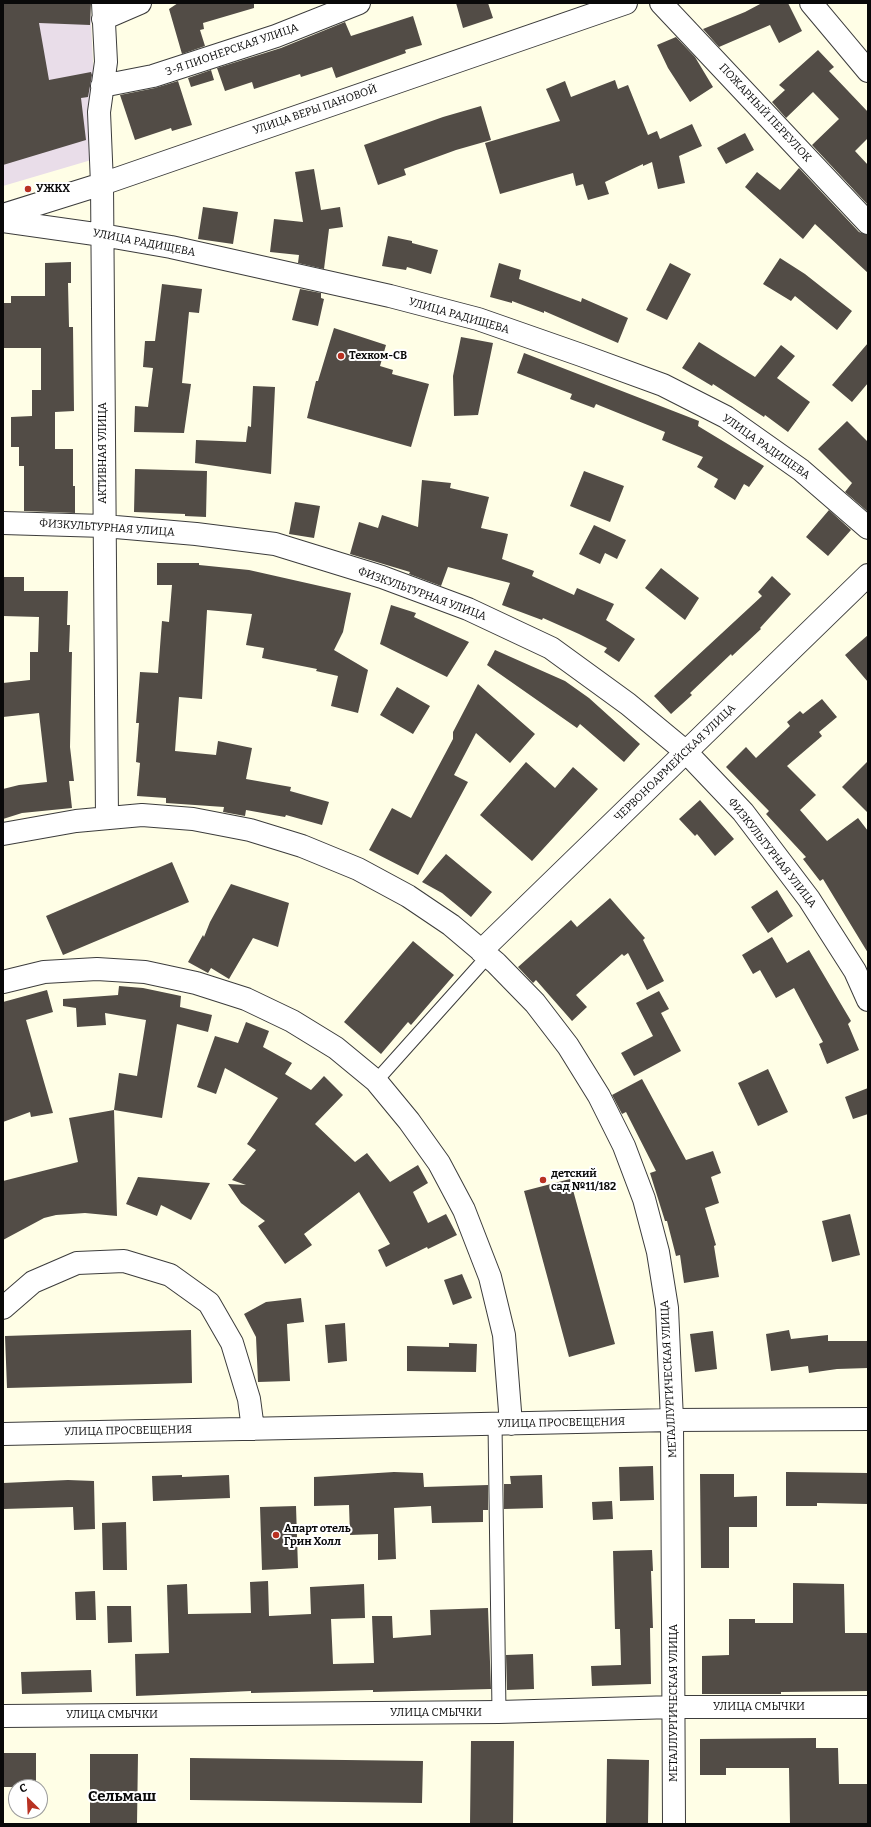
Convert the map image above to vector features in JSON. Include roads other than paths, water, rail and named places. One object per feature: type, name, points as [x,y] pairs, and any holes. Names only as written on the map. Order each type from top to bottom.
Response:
[{"type":"street","points":[[103,11],[140,3]]},
{"type":"street","name":"3-Я ПИОНЕРСКАЯ УЛИЦА","points":[[102,86],[153,76],[276,36],[359,3]]},
{"type":"street","name":"УЛИЦА ВЕРЫ ПАНОВОЙ","points":[[3,215],[102,184],[626,3]]},
{"type":"street","name":"ПОЖАРНЫЙ ПЕРЕУЛОК","points":[[661,3],[868,223]]},
{"type":"street","points":[[811,3],[868,70]]},
{"type":"street","name":"АКТИВНАЯ УЛИЦА","points":[[103,11],[106,62],[99,112],[102,184],[107,818]]},
{"type":"street","name":"УЛИЦА РАДИЩЕВА","points":[[3,221],[102,234],[171,247],[367,291],[478,319],[663,385],[726,416],[801,470],[868,528]]},
{"type":"street","name":"ФИЗКУЛЬТУРНАЯ УЛИЦА","points":[[3,523],[104,526],[196,534],[275,544],[382,577],[468,609],[551,648],[628,704],[686,752],[743,812],[809,899],[855,971],[868,1000]]},
{"type":"street","name":"ЧЕРВОНОАРМЕЙСКАЯ УЛИЦА","points":[[485,953],[686,752],[868,575]]},
{"type":"street","name":"МЕТАЛЛУРГИЧЕСКАЯ УЛИЦА","points":[[3,834],[76,821],[142,815],[192,819],[250,830],[302,846],[358,869],[408,896],[451,925],[485,953],[535,1003],[568,1046],[600,1096],[624,1146],[644,1199],[658,1252],[667,1308],[672,1420],[674,1824]]},
{"type":"street","points":[[3,982],[44,972],[97,969],[145,972],[196,983],[246,999],[292,1021],[336,1048],[376,1081],[409,1121],[439,1163],[464,1210],[490,1277],[504,1336],[503,1424]]},
{"type":"street","points":[[3,1308],[33,1282],[77,1263],[124,1261],[170,1275],[209,1302],[232,1343],[249,1399],[253,1429]]},
{"type":"street","name":"УЛИЦА ПРОСВЕЩЕНИЯ","points":[[3,1434],[672,1420],[868,1419]]},
{"type":"street","name":"УЛИЦА СМЫЧКИ","points":[[3,1716],[499,1712],[674,1707],[868,1707]]},
{"type":"lane","points":[[376,1081],[485,953]]},
{"type":"lane","points":[[499,1712],[503,1424]]},
{"type":"place","name":"УЖКХ","points":[[28,189]]},
{"type":"place","name":"Техком-СВ","points":[[341,356]]},
{"type":"place","name":"детский сад №11/182","points":[[543,1180]]},
{"type":"place","name":"Апарт отель Грин Холл","points":[[276,1535]]},
{"type":"district","name":"Сельмаш","points":[[122,1797]]}]
